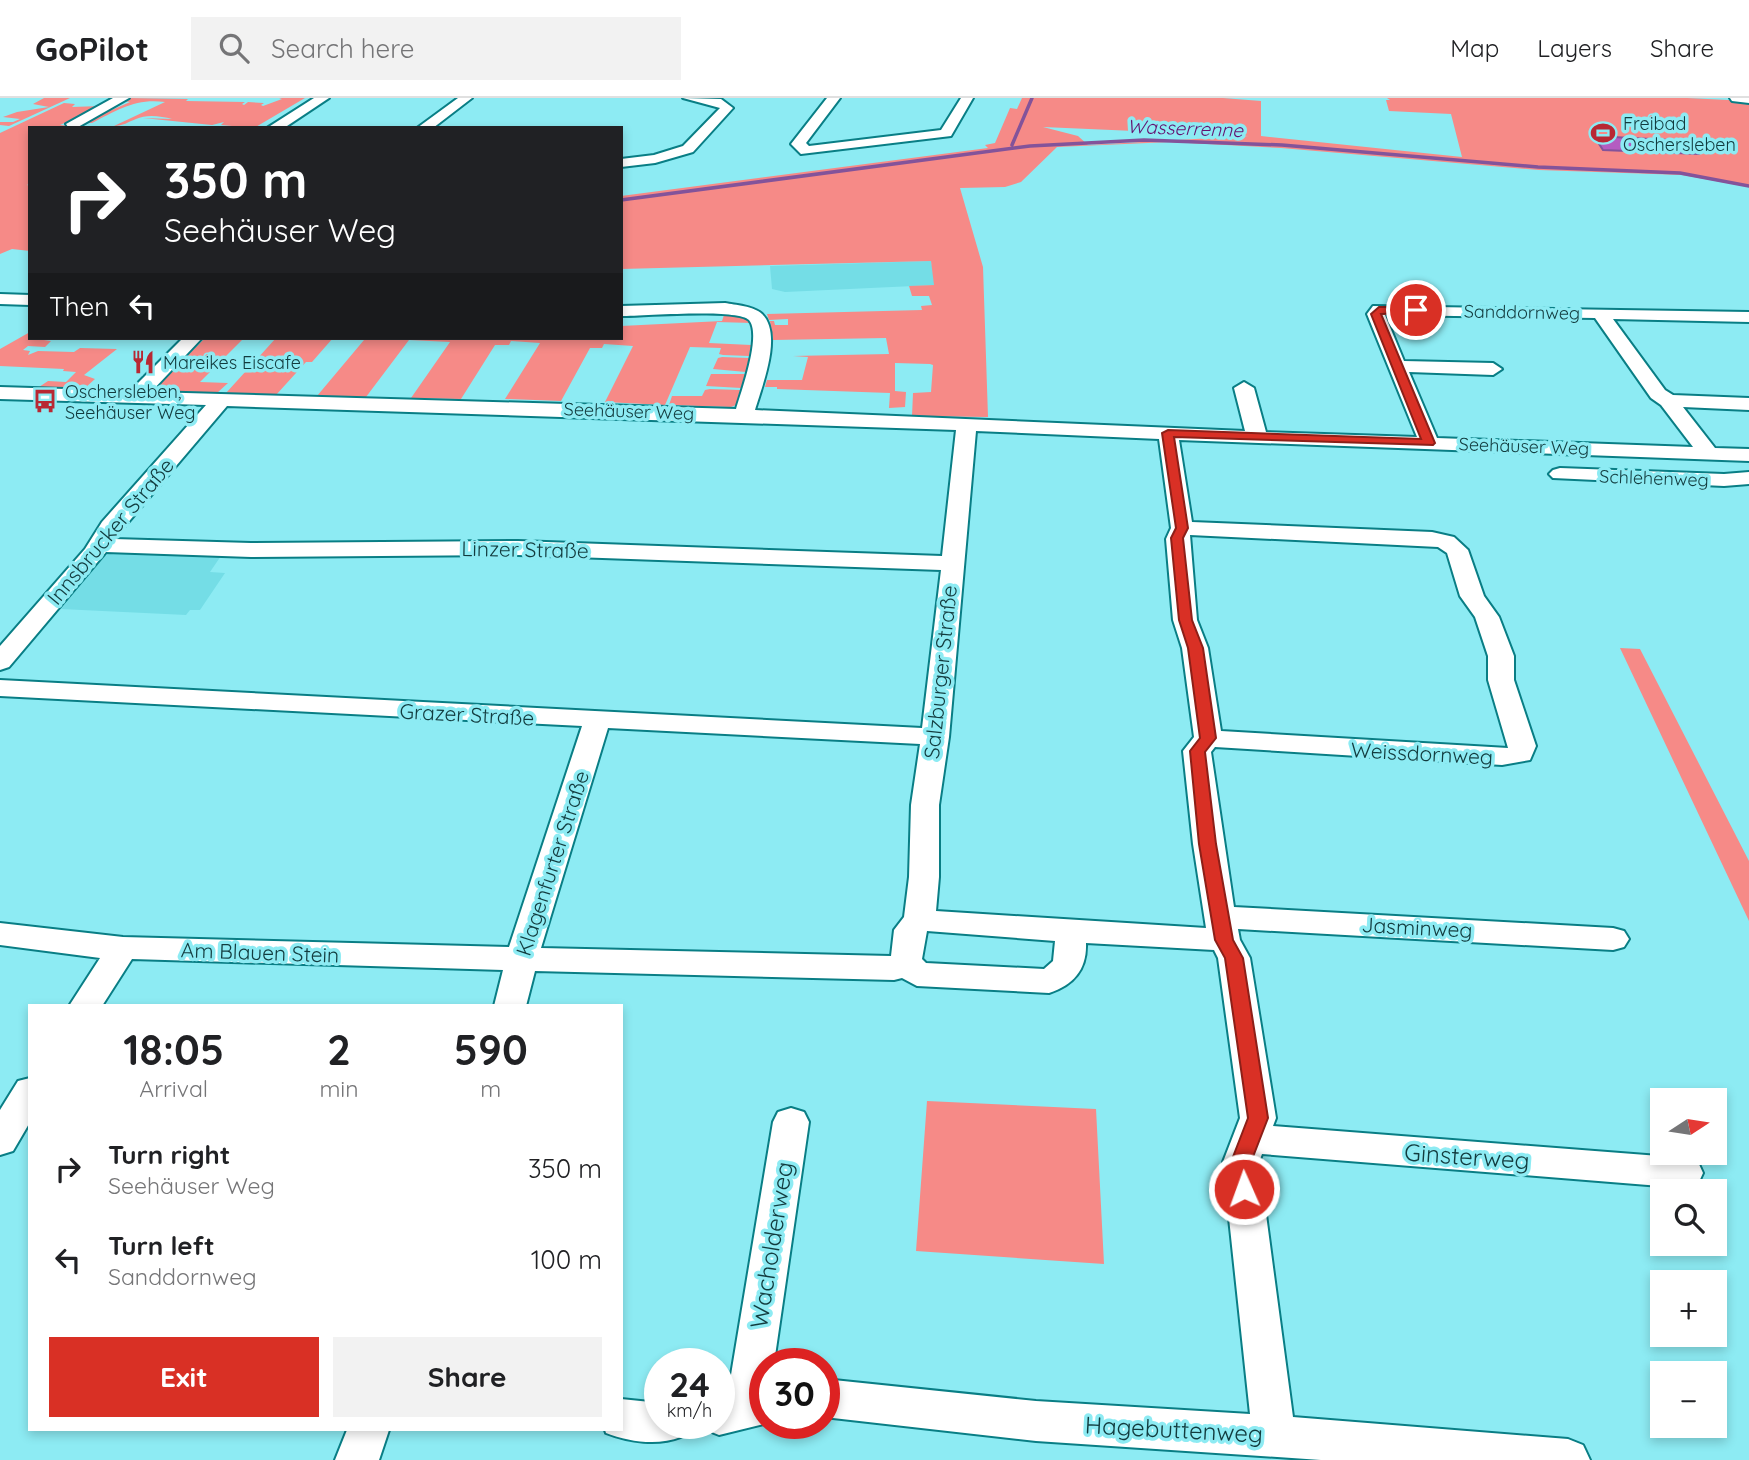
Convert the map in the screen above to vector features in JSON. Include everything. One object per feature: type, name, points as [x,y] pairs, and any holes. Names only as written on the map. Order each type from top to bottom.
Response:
[{"type":"street","points":[[87,126],[74,124],[123,98]]},
{"type":"street","points":[[277,126],[323,98]]},
{"type":"street","points":[[427,126],[466,98]]},
{"type":"street","points":[[623,163],[655,159],[688,149],[727,108],[721,103],[689,98]]},
{"type":"street","points":[[834,98],[798,144],[806,151],[946,133],[967,98]]},
{"type":"street","points":[[1736,98],[1749,99]]},
{"type":"street","points":[[0,299],[28,300]]},
{"type":"street","points":[[623,311],[726,308],[754,315],[760,323],[762,355],[744,415]]},
{"type":"street","name":"Sanddornweg","points":[[1429,443],[1376,314],[1379,310],[1749,317]]},
{"type":"street","name":"Sanddornweg","points":[[1600,313],[1658,394],[1668,401],[1714,453],[1748,480]]},
{"type":"street","points":[[134,398],[191,340]]},
{"type":"street","points":[[1398,366],[1493,369]]},
{"type":"street","points":[[1244,388],[1257,437]]},
{"type":"street","name":"Seehäuser Weg","points":[[0,393],[744,415],[1749,455]]},
{"type":"street","name":"Innsbrucker Straße","points":[[0,662],[99,545],[110,527],[220,401]]},
{"type":"street","points":[[1668,401],[1749,404]]},
{"type":"street","name":"Salzburger Straße","points":[[906,962],[910,930],[919,920],[924,877],[925,805],[935,737],[967,425]]},
{"type":"street","name":"Hagebuttenweg","points":[[840,1398],[1036,1421],[1274,1436],[1241,1162],[1258,1118],[1234,958],[1223,928],[1208,844],[1197,751],[1208,738],[1195,648],[1185,620],[1177,538],[1182,528],[1168,433]]},
{"type":"street","name":"Schlehenweg","points":[[1560,474],[1748,480]]},
{"type":"street","name":"Weissdornweg","points":[[1182,528],[1432,539],[1446,542],[1457,550],[1472,596],[1487,617],[1501,656],[1501,680],[1522,746],[1520,754],[1502,757],[1248,743],[1208,738]]},
{"type":"street","name":"Linzer Straße","points":[[99,545],[251,550],[517,548],[951,563]]},
{"type":"street","name":"Grazer Straße","points":[[0,688],[935,737]]},
{"type":"street","name":"Klagenfurter Straße","points":[[510,1004],[521,960],[597,721]]},
{"type":"street","points":[[919,920],[1070,931],[1223,928]]},
{"type":"street","name":"Jasminweg","points":[[1223,928],[1613,939]]},
{"type":"street","points":[[521,960],[877,971],[894,969],[906,962],[916,974],[937,977],[1049,981],[1065,973],[1071,956],[1070,931]]},
{"type":"street","name":"Am Blauen Stein","points":[[0,934],[123,948],[521,960]]},
{"type":"street","points":[[86,1004],[123,948]]},
{"type":"street","points":[[0,1141],[28,1094]]},
{"type":"street","name":"Wacholderweg","points":[[743,1410],[791,1122]]},
{"type":"street","name":"Ginsterweg","points":[[1248,1139],[1685,1173]]},
{"type":"street","points":[[623,1419],[644,1421]]},
{"type":"street","points":[[358,1460],[368,1431]]},
{"type":"street","points":[[1274,1436],[1568,1460]]},
{"type":"shaded area","points":[[44,98],[70,98],[9,126],[0,125],[0,122],[20,119],[3,117],[49,107],[33,104]]},
{"type":"shaded area","points":[[128,98],[245,102],[242,104],[244,105],[248,102],[264,103],[261,105],[263,106],[282,99],[279,98],[305,98],[257,126],[221,125],[224,122],[212,125],[143,118],[172,119],[154,116],[140,117],[114,126],[165,102],[155,101],[127,106],[92,123],[82,123],[130,102],[123,101]]},
{"type":"shaded area","points":[[1022,98],[1223,98],[1261,101],[1261,136],[1462,157],[1451,114],[1389,111],[1386,100],[1390,100],[1387,98],[1687,98],[1749,101],[1749,187],[1682,175],[1539,170],[1281,148],[1170,142],[1057,147],[1021,182],[1005,187],[960,188],[983,267],[988,417],[912,416],[913,393],[931,392],[933,365],[930,364],[895,363],[895,391],[906,392],[905,407],[889,408],[890,393],[765,387],[767,380],[802,380],[808,357],[793,356],[889,354],[886,338],[773,340],[770,321],[774,321],[775,325],[788,325],[788,319],[769,320],[767,314],[922,310],[921,306],[932,305],[929,296],[912,296],[909,286],[934,285],[931,261],[623,269],[623,196],[988,148],[985,145],[995,143],[1010,108],[1017,109]],"holes":[[[1043,127],[1249,136],[1088,145],[1078,136]]]},
{"type":"shaded area","points":[[64,103],[75,104],[72,107],[101,106],[60,125],[70,126],[28,126],[28,251],[12,249],[0,254],[0,133]]},
{"type":"shaded area","points":[[1594,136],[1688,141],[1698,154],[1603,150]]},
{"type":"shaded area","points":[[931,261],[935,285],[785,292],[772,289],[770,266]]},
{"type":"shaded area","points":[[731,312],[748,318],[752,323],[717,322],[709,343],[751,345],[749,356],[719,354],[721,348],[690,347],[665,405],[605,402],[633,346],[604,344],[602,348],[590,348],[561,401],[505,399],[540,343],[511,341],[509,345],[495,345],[461,399],[411,398],[450,342],[409,340],[623,340],[623,326],[722,321],[724,315]]},
{"type":"shaded area","points":[[28,333],[28,340],[51,341],[45,347],[28,346],[23,350],[30,351],[28,355],[38,351],[74,352],[80,348],[117,349],[84,375],[95,379],[85,388],[39,387],[48,381],[66,382],[76,372],[0,366],[0,349]]},
{"type":"shaded area","points":[[203,340],[242,340],[200,382],[228,383],[217,393],[158,390],[158,386]]},
{"type":"shaded area","points":[[274,340],[331,340],[312,362],[306,362],[276,395],[226,393]]},
{"type":"shaded area","points":[[364,340],[409,340],[366,397],[317,396]]},
{"type":"shaded area","points":[[718,358],[749,358],[746,372],[713,369]]},
{"type":"shaded area","points":[[711,374],[745,374],[741,388],[706,386]]},
{"type":"shaded area","points":[[705,390],[740,390],[736,405],[669,405],[672,396],[702,396]]},
{"type":"shaded area","points":[[123,549],[223,553],[210,572],[225,573],[200,610],[190,610],[186,615],[61,609],[105,556]]},
{"type":"shaded area","points":[[1620,648],[1640,649],[1749,861],[1749,921]]},
{"type":"shaded area","points":[[927,1101],[1096,1109],[1104,1264],[916,1251]]},
{"type":"waterway","points":[[1012,145],[1032,98]]},
{"type":"waterway","name":"Wasserrenne","points":[[623,200],[1030,146],[1144,140],[1282,145],[1538,167],[1680,173],[1749,186]]},
{"type":"place","name":"Freibad Oschersleben","points":[[1603,133]]},
{"type":"place","name":"Mareikes Eiscafe","points":[[143,362]]},
{"type":"place","name":"Oschersleben, Seehäuser Weg","points":[[45,401]]},
{"type":"route","points":[[1244,1189],[1241,1162],[1258,1118],[1234,958],[1224,940],[1208,844],[1197,751],[1208,738],[1195,648],[1185,620],[1177,538],[1182,528],[1168,433],[1429,443],[1376,314],[1379,310],[1416,310]]}]
